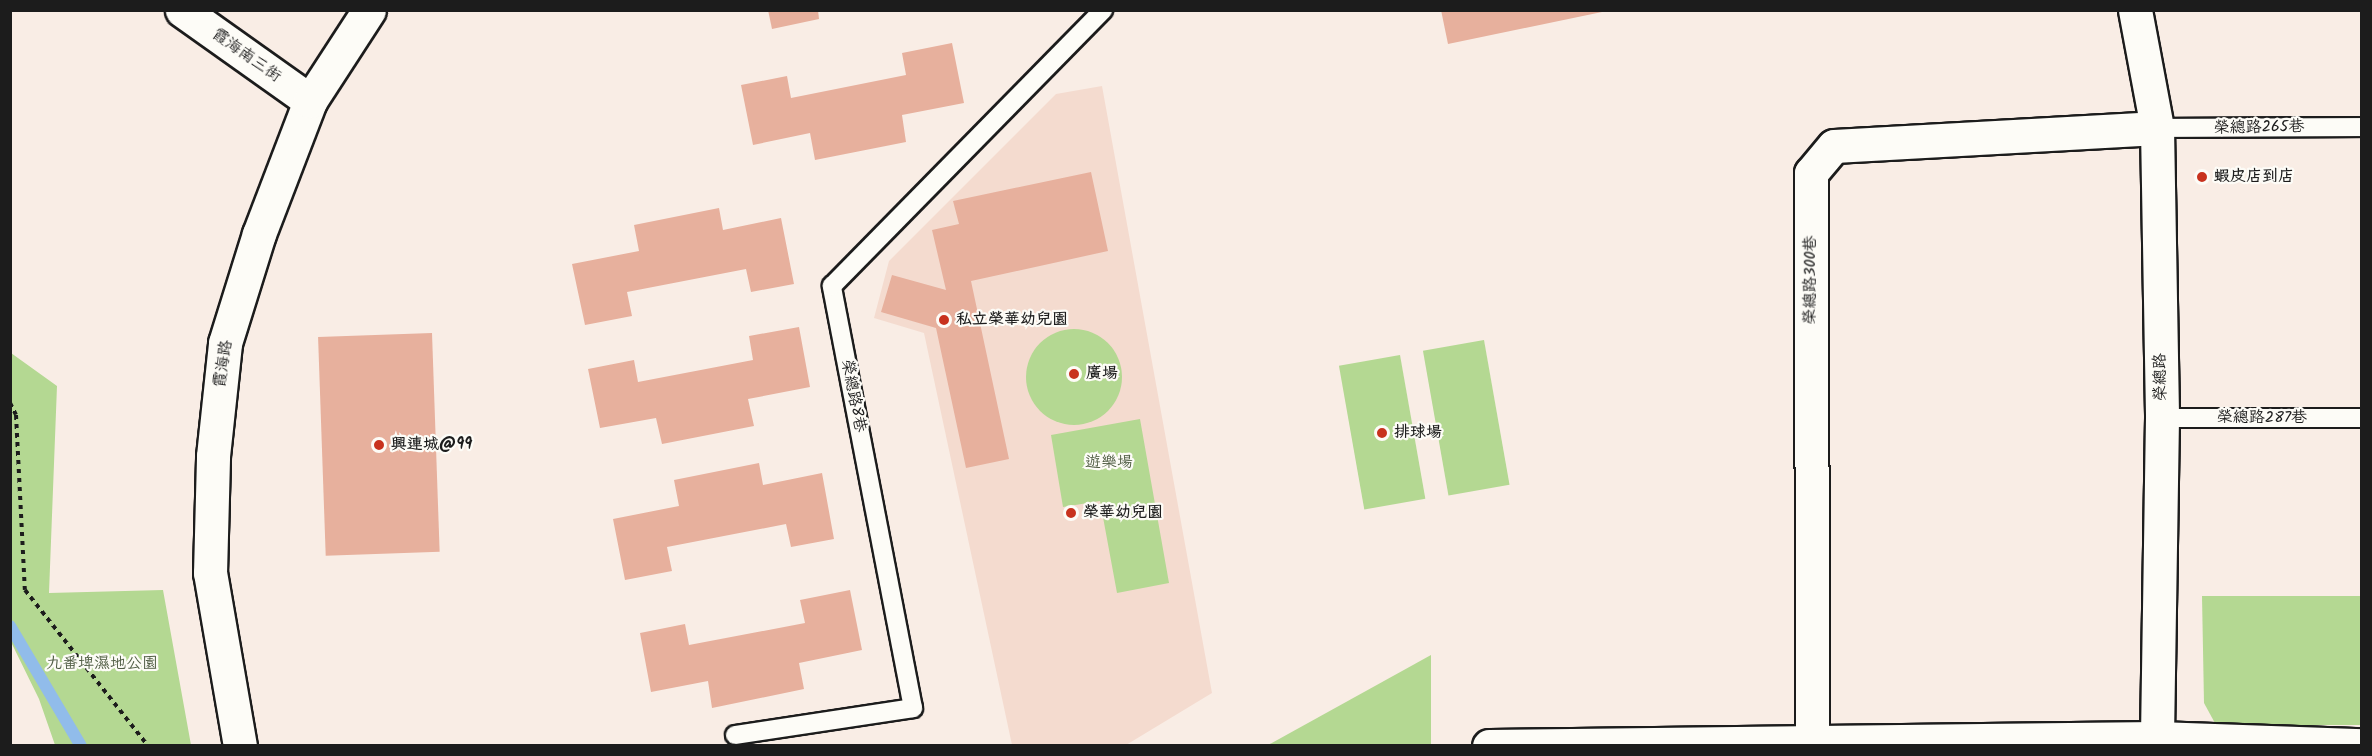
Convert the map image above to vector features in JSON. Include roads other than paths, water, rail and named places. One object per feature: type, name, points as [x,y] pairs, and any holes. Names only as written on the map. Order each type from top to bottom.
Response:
[{"type":"street","name":"霞海南三街","points":[[182,10],[310,101]]},
{"type":"street","name":"霞海路","points":[[240,746],[210,573],[213,456],[225,343],[259,234],[310,101],[369,10]]},
{"type":"street","name":"榮總路","points":[[2135,10],[2157,128],[2162,418],[2157,742]]},
{"type":"street","name":"榮總路300巷","points":[[1812,745],[1811,173],[1834,147],[2157,128]]},
{"type":"street","points":[[1489,746],[2157,742],[2361,746]]},
{"type":"lane","name":"榮總路8巷","points":[[735,735],[914,708],[832,286],[1103,10]]},
{"type":"lane","name":"榮總路265巷","points":[[2157,128],[2361,127]]},
{"type":"lane","name":"榮總路287巷","points":[[2162,418],[2361,418]]},
{"type":"waterway","points":[[10,626],[81,746]]},
{"type":"place","name":"蝦皮店到店","points":[[2202,177]]},
{"type":"place","name":"私立榮華幼兒園","points":[[944,320]]},
{"type":"place","name":"廣場","points":[[1074,374]]},
{"type":"place","name":"排球場","points":[[1382,433]]},
{"type":"place","name":"興連城@99","points":[[379,445]]},
{"type":"place","name":"榮華幼兒園","points":[[1071,513]]},
{"type":"park label","name":"遊樂場","points":[[1109,463]]},
{"type":"park label","name":"九番埤濕地公園","points":[[102,664]]}]
